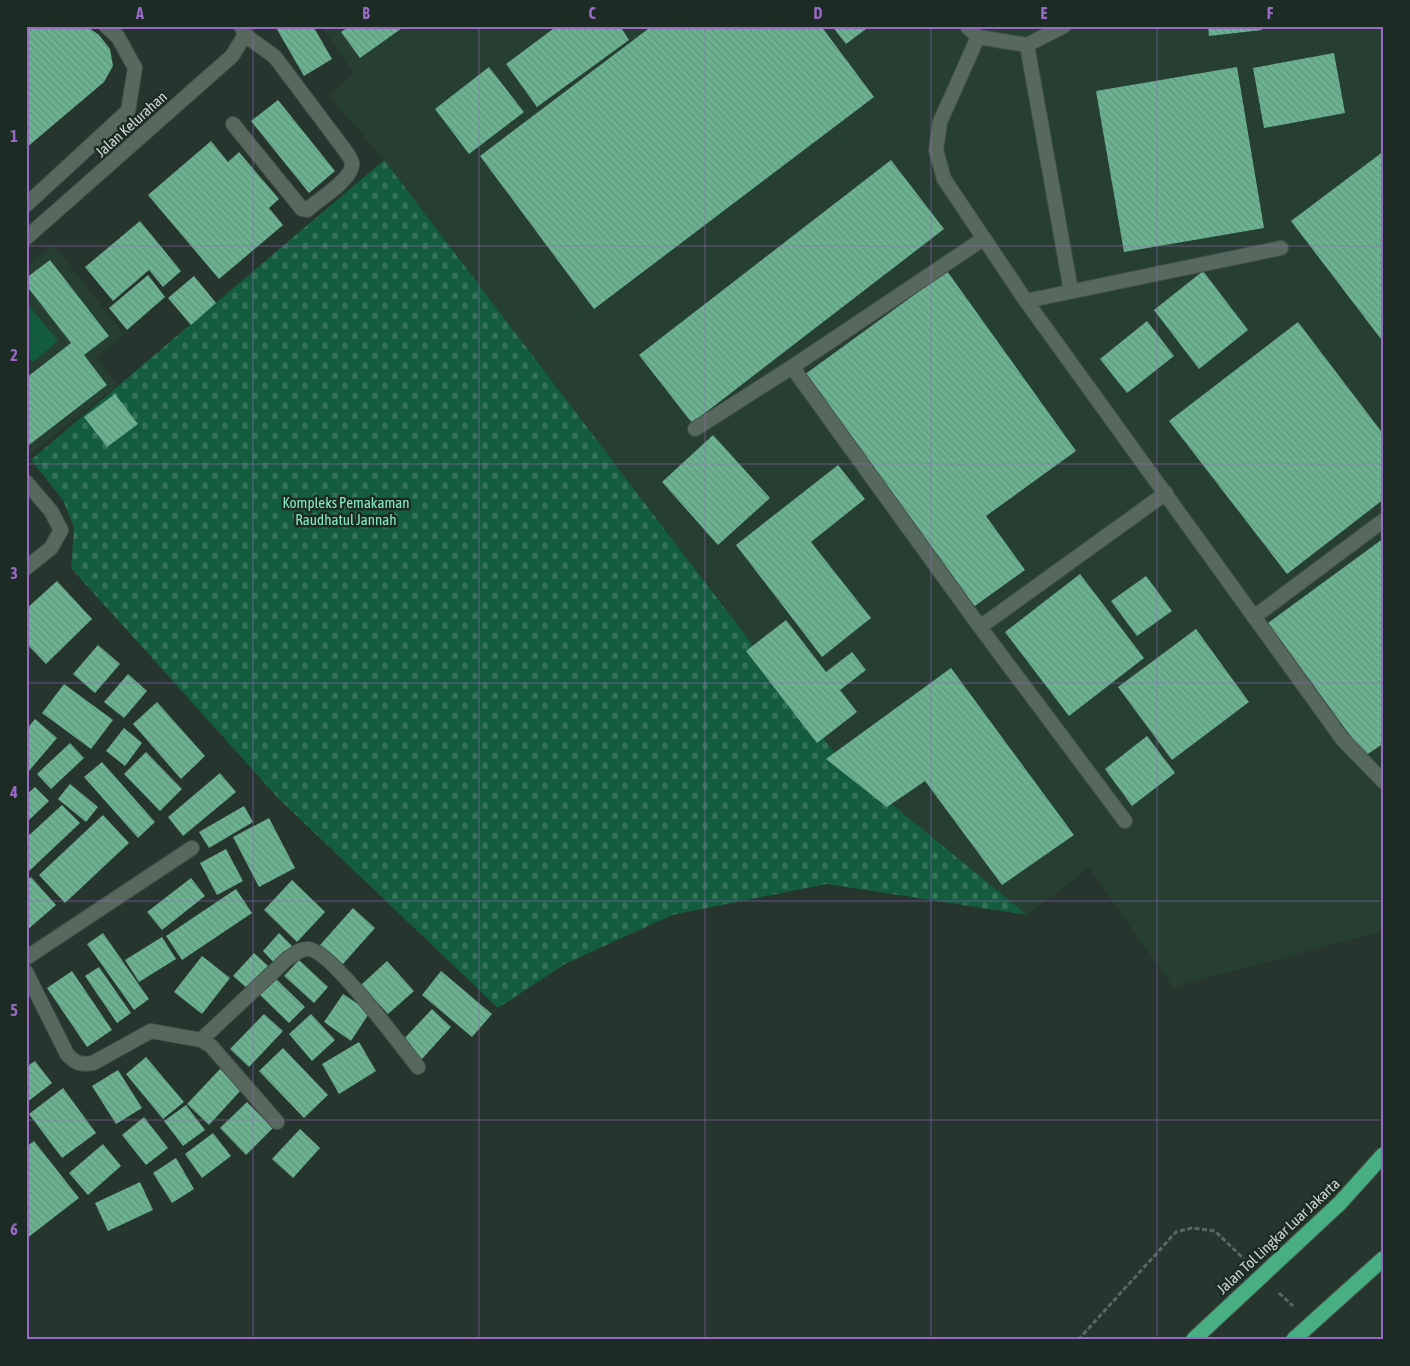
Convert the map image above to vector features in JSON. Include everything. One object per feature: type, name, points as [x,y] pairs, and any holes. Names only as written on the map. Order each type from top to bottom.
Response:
[{"type":"highway","name":"Jalan Tol Lingkar Luar Jakarta","points":[[1193,1340],[1340,1203],[1384,1154]]},
{"type":"highway","points":[[1293,1340],[1384,1258]]},
{"type":"street","points":[[26,205],[128,111],[135,68],[118,37],[106,26]]},
{"type":"street","points":[[967,26],[978,37],[1027,46],[1064,26]]},
{"type":"street","points":[[233,124],[302,209],[307,210],[313,206],[346,178],[352,170],[352,162],[344,149],[275,56],[243,31]]},
{"type":"street","name":"Jalan Kelurahan","points":[[26,238],[232,56],[243,31]]},
{"type":"street","points":[[978,37],[940,122],[936,150],[944,179],[1026,301],[1343,740],[1384,782]]},
{"type":"street","points":[[1027,46],[1071,292]]},
{"type":"street","points":[[695,429],[792,367],[983,239]]},
{"type":"street","points":[[1026,301],[1282,248]]},
{"type":"street","points":[[792,367],[980,627],[1125,821]]},
{"type":"street","points":[[26,482],[51,511],[61,530],[51,548],[26,568]]},
{"type":"street","points":[[980,627],[1166,493]]},
{"type":"street","points":[[1254,617],[1384,520]]},
{"type":"street","points":[[26,958],[192,848]]},
{"type":"street","points":[[201,1040],[287,959],[308,948],[330,962],[354,987],[418,1067]]},
{"type":"street","points":[[26,972],[67,1054],[74,1062],[83,1065],[93,1063],[151,1031],[201,1040],[211,1046],[277,1122]]},
{"type":"path","points":[[1078,1340],[1176,1232],[1192,1228],[1215,1231],[1250,1265]]},
{"type":"path","points":[[1278,1292],[1299,1312]]},
{"type":"shaded area","points":[[322,26],[1384,26],[1384,931],[1173,987],[1089,868],[1027,915],[843,764],[384,160],[329,96],[353,73]]},
{"type":"shaded area","points":[[54,245],[124,335],[96,357],[118,385],[27,456],[26,266]]},
{"type":"green space","name":"Kompleks Pemakaman Raudhatul Jannah","points":[[384,160],[843,764],[1027,915],[827,884],[672,915],[565,964],[498,1008],[279,799],[71,568],[74,528],[63,500],[31,460]]},
{"type":"green space","points":[[26,302],[58,341],[33,362],[26,354]]},
{"type":"building","points":[[26,26],[83,26],[89,28],[99,35],[110,49],[113,66],[104,82],[26,148]]},
{"type":"building","points":[[275,26],[313,26],[332,59],[304,76]]},
{"type":"building","points":[[350,26],[405,26],[360,58],[341,32]]},
{"type":"building","points":[[557,26],[620,26],[629,40],[537,107],[506,64]]},
{"type":"building","points":[[652,26],[821,26],[874,97],[594,309],[480,156]]},
{"type":"building","points":[[832,26],[870,26],[846,44]]},
{"type":"building","points":[[1208,26],[1261,26],[1262,30],[1209,36]]},
{"type":"building","points":[[1334,53],[1345,113],[1264,128],[1253,68]]},
{"type":"building","points":[[489,67],[524,112],[469,154],[435,109]]},
{"type":"building","points":[[1237,67],[1264,228],[1124,252],[1096,91]]},
{"type":"building","points":[[278,100],[335,171],[309,193],[251,121]]},
{"type":"building","points":[[211,141],[228,162],[239,152],[279,199],[269,208],[283,225],[219,279],[148,195]]},
{"type":"building","points":[[1384,151],[1384,343],[1291,221]]},
{"type":"building","points":[[891,160],[944,229],[692,423],[639,355]]},
{"type":"building","points":[[140,221],[181,271],[163,287],[149,270],[113,301],[85,267]]},
{"type":"building","points":[[50,260],[109,336],[84,355],[107,385],[29,445],[26,442],[26,378],[71,343],[26,285],[26,278]]},
{"type":"building","points":[[947,271],[1076,451],[986,516],[1025,570],[972,608],[804,375]]},
{"type":"building","points":[[1203,271],[1248,330],[1199,369],[1154,310]]},
{"type":"building","points":[[148,275],[165,297],[127,330],[109,308]]},
{"type":"building","points":[[194,276],[216,303],[191,325],[168,298]]},
{"type":"building","points":[[1147,321],[1174,356],[1127,393],[1100,359]]},
{"type":"building","points":[[1298,322],[1384,435],[1384,499],[1287,574],[1169,421]]},
{"type":"building","points":[[115,394],[138,424],[107,447],[84,417]]},
{"type":"building","points":[[713,435],[770,498],[718,545],[662,482]]},
{"type":"building","points":[[838,465],[865,499],[811,542],[871,618],[822,657],[736,545]]},
{"type":"building","points":[[1384,538],[1384,743],[1365,756],[1268,623]]},
{"type":"building","points":[[1080,574],[1144,658],[1069,716],[1005,632]]},
{"type":"building","points":[[1146,576],[1172,611],[1137,636],[1111,601]]},
{"type":"building","points":[[57,581],[92,619],[46,664],[26,643],[26,609]]},
{"type":"building","points":[[786,620],[826,672],[852,652],[866,670],[840,690],[857,712],[817,743],[746,651]]},
{"type":"building","points":[[1196,629],[1249,702],[1172,760],[1118,687]]},
{"type":"building","points":[[98,645],[120,664],[95,693],[73,674]]},
{"type":"building","points":[[951,668],[1074,835],[1002,885],[925,781],[887,807],[826,759]]},
{"type":"building","points":[[128,674],[147,691],[124,718],[104,702]]},
{"type":"building","points":[[64,684],[113,720],[91,749],[42,713]]},
{"type":"building","points":[[157,702],[205,756],[181,779],[133,724]]},
{"type":"building","points":[[35,719],[57,738],[28,772],[26,770],[26,730]]},
{"type":"building","points":[[124,728],[142,743],[125,766],[106,751]]},
{"type":"building","points":[[1147,736],[1175,773],[1132,806],[1105,769]]},
{"type":"building","points":[[70,743],[84,758],[51,789],[37,774]]},
{"type":"building","points":[[146,752],[182,789],[160,811],[124,774]]},
{"type":"building","points":[[102,762],[155,822],[138,838],[84,777]]},
{"type":"building","points":[[220,773],[236,792],[183,836],[168,817]]},
{"type":"building","points":[[70,784],[98,807],[86,822],[58,799]]},
{"type":"building","points":[[35,787],[49,801],[26,823],[26,795]]},
{"type":"building","points":[[62,805],[80,823],[26,874],[26,838]]},
{"type":"building","points":[[244,806],[253,822],[209,848],[199,832]]},
{"type":"building","points":[[103,815],[129,843],[65,903],[39,875]]},
{"type":"building","points":[[269,818],[295,868],[259,887],[233,837]]},
{"type":"building","points":[[226,849],[243,881],[217,895],[200,863]]},
{"type":"building","points":[[31,877],[56,905],[26,931],[26,881]]},
{"type":"building","points":[[191,878],[205,896],[162,930],[147,912]]},
{"type":"building","points":[[292,880],[325,912],[297,942],[264,910]]},
{"type":"building","points":[[236,889],[252,913],[182,960],[166,936]]},
{"type":"building","points":[[353,908],[375,928],[342,965],[320,945]]},
{"type":"building","points":[[103,933],[149,999],[134,1010],[87,944]]},
{"type":"building","points":[[279,933],[294,948],[277,966],[263,951]]},
{"type":"building","points":[[162,937],[176,959],[139,982],[125,960]]},
{"type":"building","points":[[254,953],[268,966],[248,989],[233,976]]},
{"type":"building","points":[[202,956],[230,978],[202,1014],[174,992]]},
{"type":"building","points":[[299,960],[328,987],[314,1003],[284,976]]},
{"type":"building","points":[[387,961],[414,991],[388,1014],[361,985]]},
{"type":"building","points":[[99,967],[131,1013],[117,1023],[85,976]]},
{"type":"building","points":[[72,971],[112,1030],[87,1047],[47,988]]},
{"type":"building","points":[[441,971],[492,1014],[472,1037],[422,995]]},
{"type":"building","points":[[274,977],[305,1007],[289,1023],[258,993]]},
{"type":"building","points":[[343,994],[370,1012],[351,1041],[324,1022]]},
{"type":"building","points":[[432,1009],[451,1027],[421,1060],[401,1042]]},
{"type":"building","points":[[264,1014],[283,1031],[249,1067],[230,1049]]},
{"type":"building","points":[[311,1014],[335,1040],[312,1061],[289,1034]]},
{"type":"building","points":[[359,1042],[376,1071],[339,1094],[322,1064]]},
{"type":"building","points":[[283,1048],[328,1095],[304,1118],[259,1071]]},
{"type":"building","points":[[146,1057],[184,1102],[163,1119],[126,1074]]},
{"type":"building","points":[[35,1061],[52,1083],[26,1103],[26,1067]]},
{"type":"building","points":[[220,1069],[242,1089],[209,1125],[187,1104]]},
{"type":"building","points":[[118,1070],[142,1108],[116,1124],[92,1086]]},
{"type":"building","points":[[63,1088],[96,1133],[62,1158],[29,1114]]},
{"type":"building","points":[[247,1102],[273,1128],[246,1155],[220,1128]]},
{"type":"building","points":[[186,1105],[205,1130],[183,1146],[164,1121]]},
{"type":"building","points":[[144,1117],[168,1148],[146,1165],[122,1135]]},
{"type":"building","points":[[300,1129],[320,1148],[293,1178],[272,1159]]},
{"type":"building","points":[[213,1133],[231,1156],[202,1178],[185,1154]]},
{"type":"building","points":[[34,1141],[79,1198],[26,1239],[26,1147]]},
{"type":"building","points":[[103,1144],[121,1166],[88,1195],[69,1173]]},
{"type":"building","points":[[176,1158],[194,1189],[172,1203],[153,1173]]},
{"type":"building","points":[[140,1182],[153,1210],[108,1231],[95,1203]]}]
